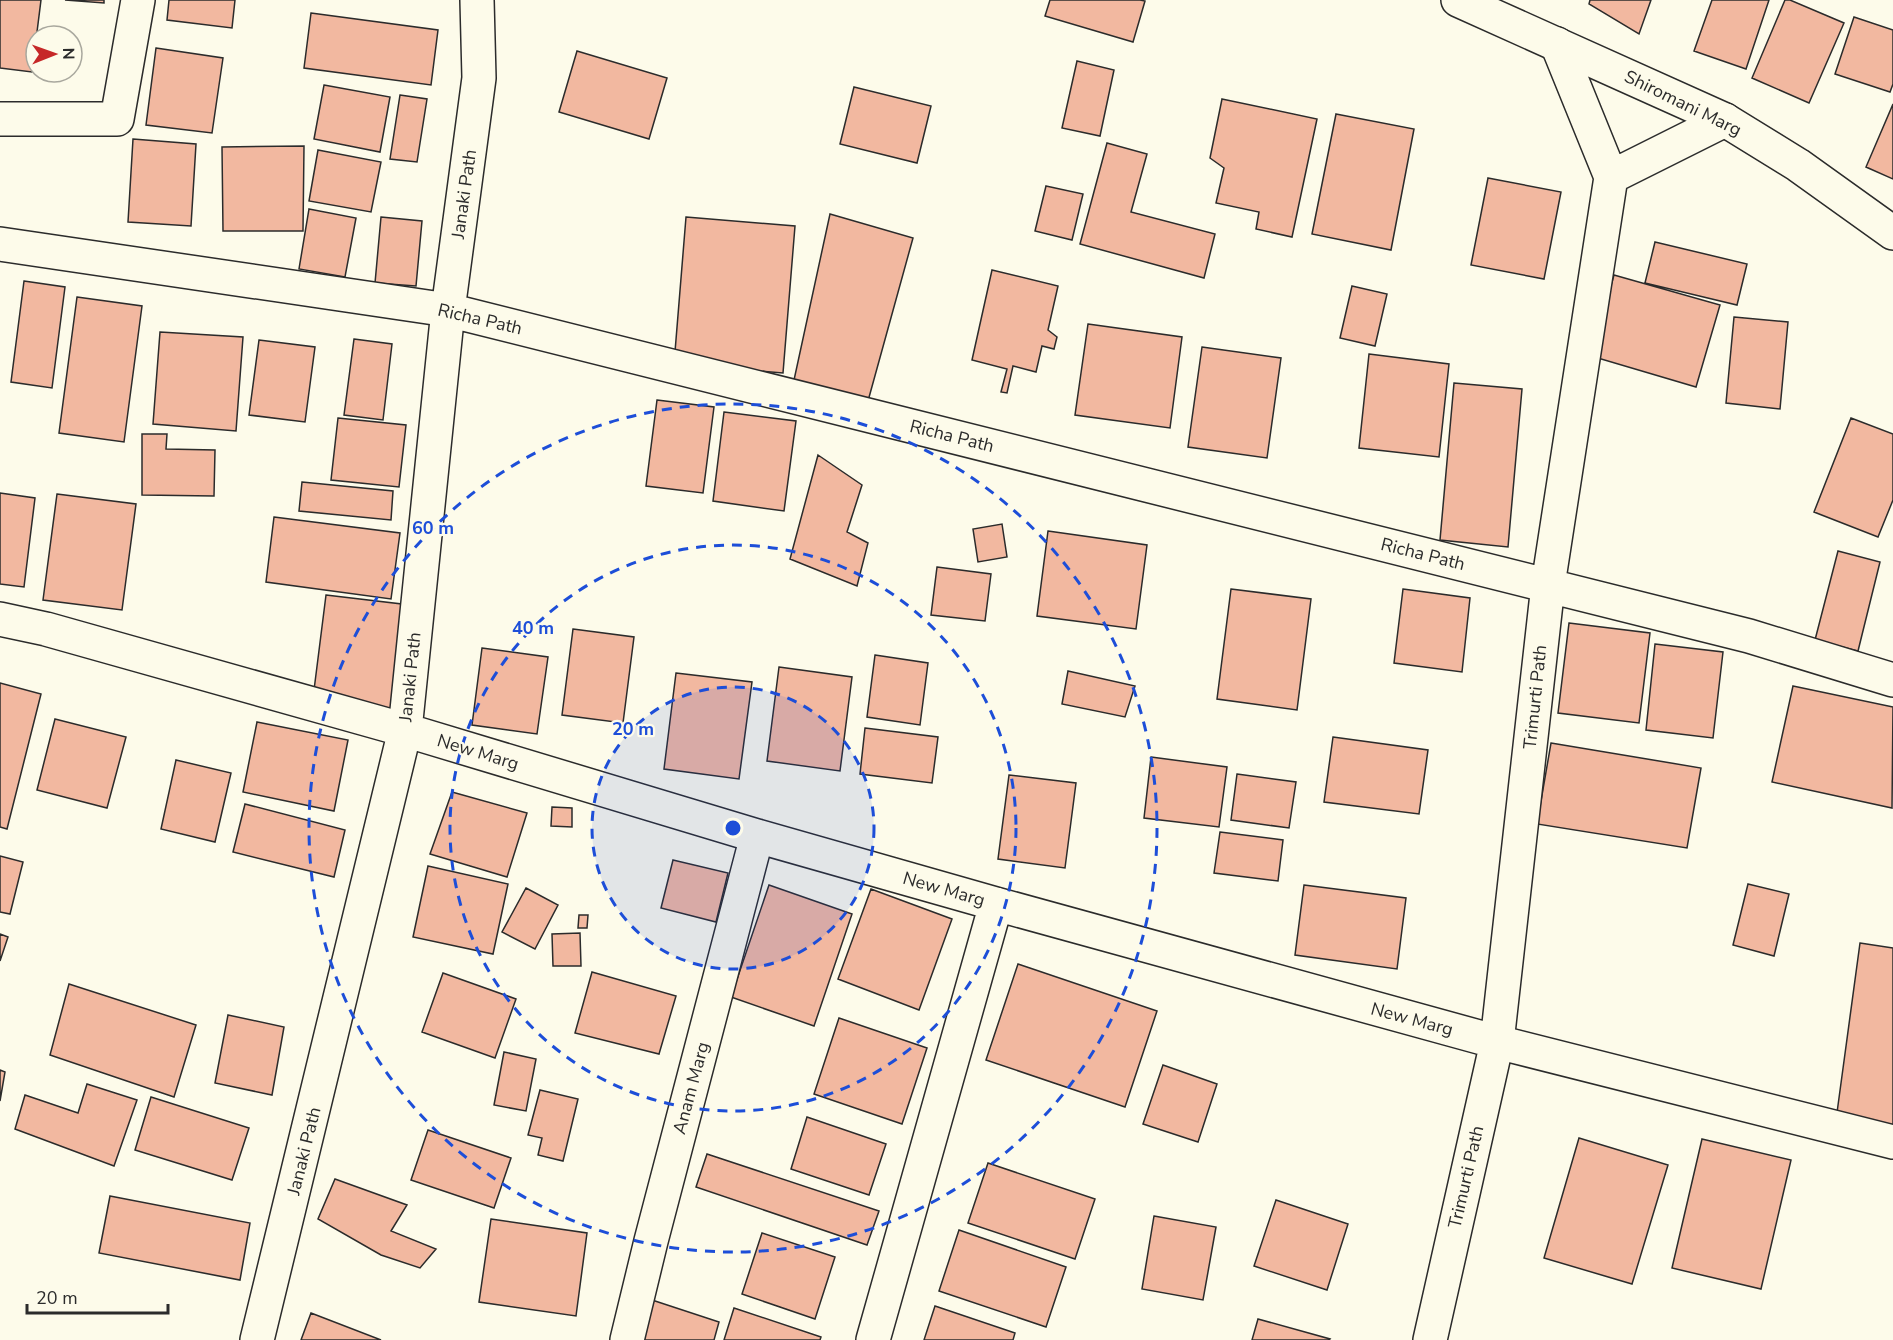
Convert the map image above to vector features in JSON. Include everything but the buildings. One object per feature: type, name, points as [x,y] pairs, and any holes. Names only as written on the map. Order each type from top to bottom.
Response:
[{"type":"street","points":[[0,119],[117,119],[138,0]]},
{"type":"street","name":"Janaki Path","points":[[257,1340],[405,730],[448,310],[479,78],[477,0]]},
{"type":"street","name":"Shiromani Marg","points":[[1458,0],[1725,120],[1798,165],[1893,233]]},
{"type":"street","points":[[1557,44],[1611,177],[1725,120]]},
{"type":"street","name":"Trimurti Path","points":[[1430,1340],[1497,1042],[1548,585],[1611,177]]},
{"type":"street","name":"Richa Path","points":[[0,244],[448,310],[1749,636],[1893,680]]},
{"type":"street","name":"New Marg","points":[[0,619],[46,629],[405,730],[757,836],[996,904],[1497,1042],[1893,1142]]},
{"type":"street","name":"Anam Marg","points":[[627,1340],[757,836]]},
{"type":"street","points":[[873,1340],[996,904]]}]
